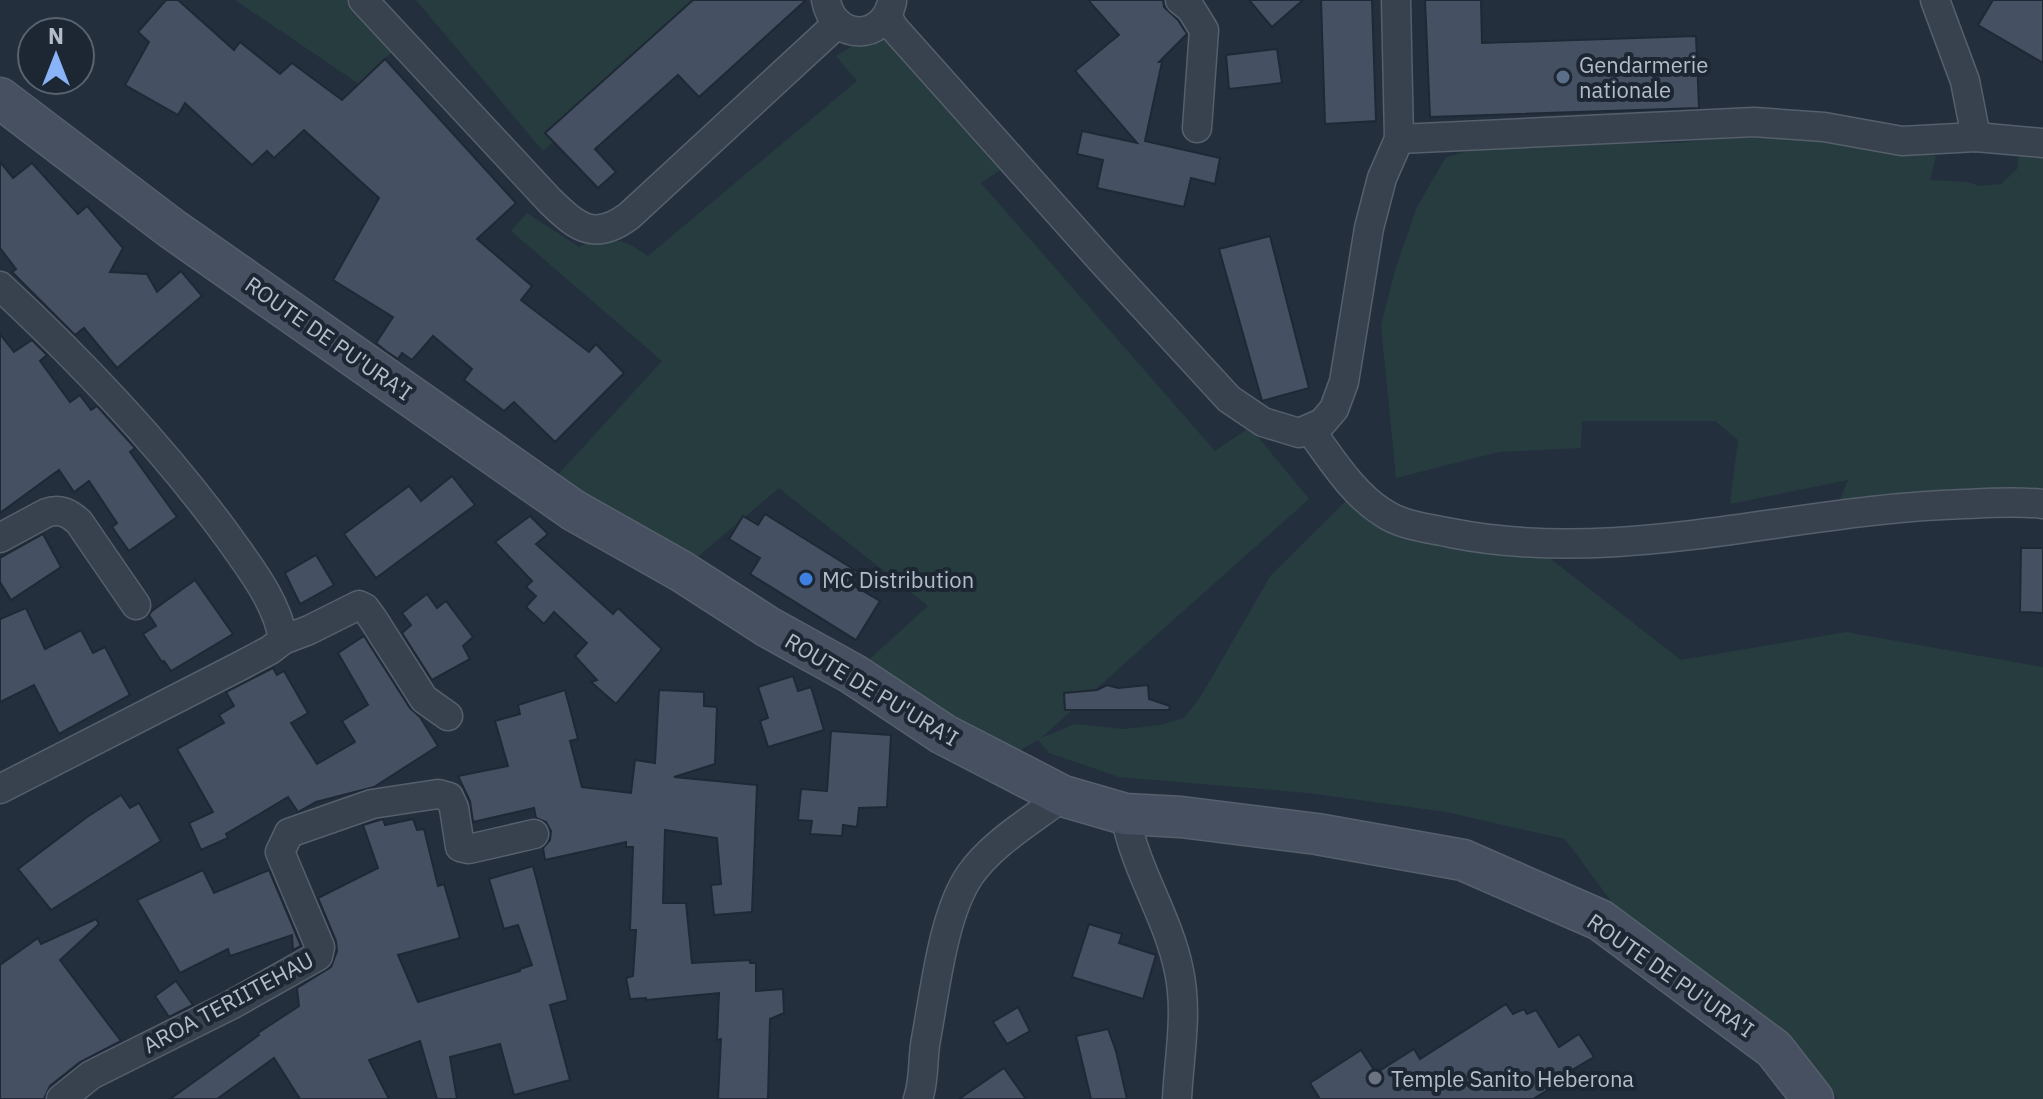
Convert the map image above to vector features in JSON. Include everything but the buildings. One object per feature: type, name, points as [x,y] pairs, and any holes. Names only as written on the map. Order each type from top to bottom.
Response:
[{"type":"main road","name":"ROUTE DE PU'URA'I","points":[[0,98],[171,228],[573,510],[681,571],[768,627],[853,674],[943,734],[1063,796],[1125,814],[1181,817],[1317,834],[1463,860],[1600,920],[1774,1049],[1813,1099]]},
{"type":"street","points":[[363,0],[550,201],[576,225],[591,230],[608,228],[629,216],[832,12],[852,31],[863,31],[873,28],[889,8]]},
{"type":"street","points":[[1180,0],[1191,9],[1204,30],[1197,128]]},
{"type":"street","points":[[889,8],[894,28],[1092,251],[1229,399],[1263,422],[1299,433],[1322,423],[1334,409],[1344,382],[1369,228],[1382,178],[1399,139],[1396,0]]},
{"type":"street","points":[[1935,0],[1965,81],[1976,137]]},
{"type":"street","points":[[1399,139],[1754,122],[1824,127],[1902,141],[1976,137],[2043,143]]},
{"type":"street","points":[[0,286],[86,367],[169,458],[262,587],[278,620],[283,640]]},
{"type":"street","points":[[1310,430],[1352,484],[1382,512],[1406,524],[1476,537],[1546,544],[1628,542],[1870,510],[2043,504]]},
{"type":"street","points":[[0,538],[53,510],[69,513],[79,522],[136,605]]},
{"type":"street","points":[[0,789],[238,667],[283,640],[359,605],[373,619],[424,699],[448,716]]},
{"type":"street","name":"AROA TERIITEHAU","points":[[61,1099],[91,1075],[231,1005],[318,956],[320,947],[280,852],[289,833],[372,804],[438,794],[449,797],[454,808],[460,847],[469,849],[534,834]]},
{"type":"street","points":[[918,1099],[923,1085],[924,1045],[943,952],[954,911],[970,875],[1000,844],[1063,796]]},
{"type":"street","points":[[1125,814],[1137,862],[1164,920],[1179,970],[1183,1017],[1177,1099]]},
{"type":"street","points":[[924,1045],[932,1065],[932,1099]]},
{"type":"green space","points":[[235,0],[361,0],[402,42],[359,84]]},
{"type":"green space","points":[[416,0],[709,0],[543,151]]},
{"type":"green space","points":[[869,36],[901,36],[1008,165],[981,183],[1215,451],[1250,427],[1309,499],[1041,738],[1075,724],[1124,729],[1160,725],[1184,718],[1201,696],[1271,575],[1356,491],[1383,509],[1547,556],[1681,660],[1846,632],[2043,667],[2043,1099],[1838,1099],[1785,1043],[1649,938],[1614,905],[1565,839],[1446,812],[1308,793],[1119,777],[1049,753],[1038,740],[998,763],[853,674],[928,606],[779,488],[681,571],[544,490],[662,361],[511,231],[527,213],[579,247],[598,240],[615,240],[631,245],[648,256],[857,81],[836,56]]},
{"type":"green space","points":[[1736,135],[1882,136],[1936,156],[1930,180],[1968,182],[1979,186],[2001,184],[2017,169],[2020,147],[2043,145],[2043,513],[1988,502],[1827,531],[1848,480],[1730,504],[1738,440],[1715,421],[1582,421],[1581,448],[1499,452],[1396,478],[1381,325],[1395,270],[1417,207],[1446,157],[1496,144],[1679,143]]},
{"type":"place","name":"Gendarmerie nationale","points":[[1563,77]]},
{"type":"place","name":"MC Distribution","points":[[806,579]]},
{"type":"place","name":"Temple Sanito Heberona","points":[[1375,1078]]}]
